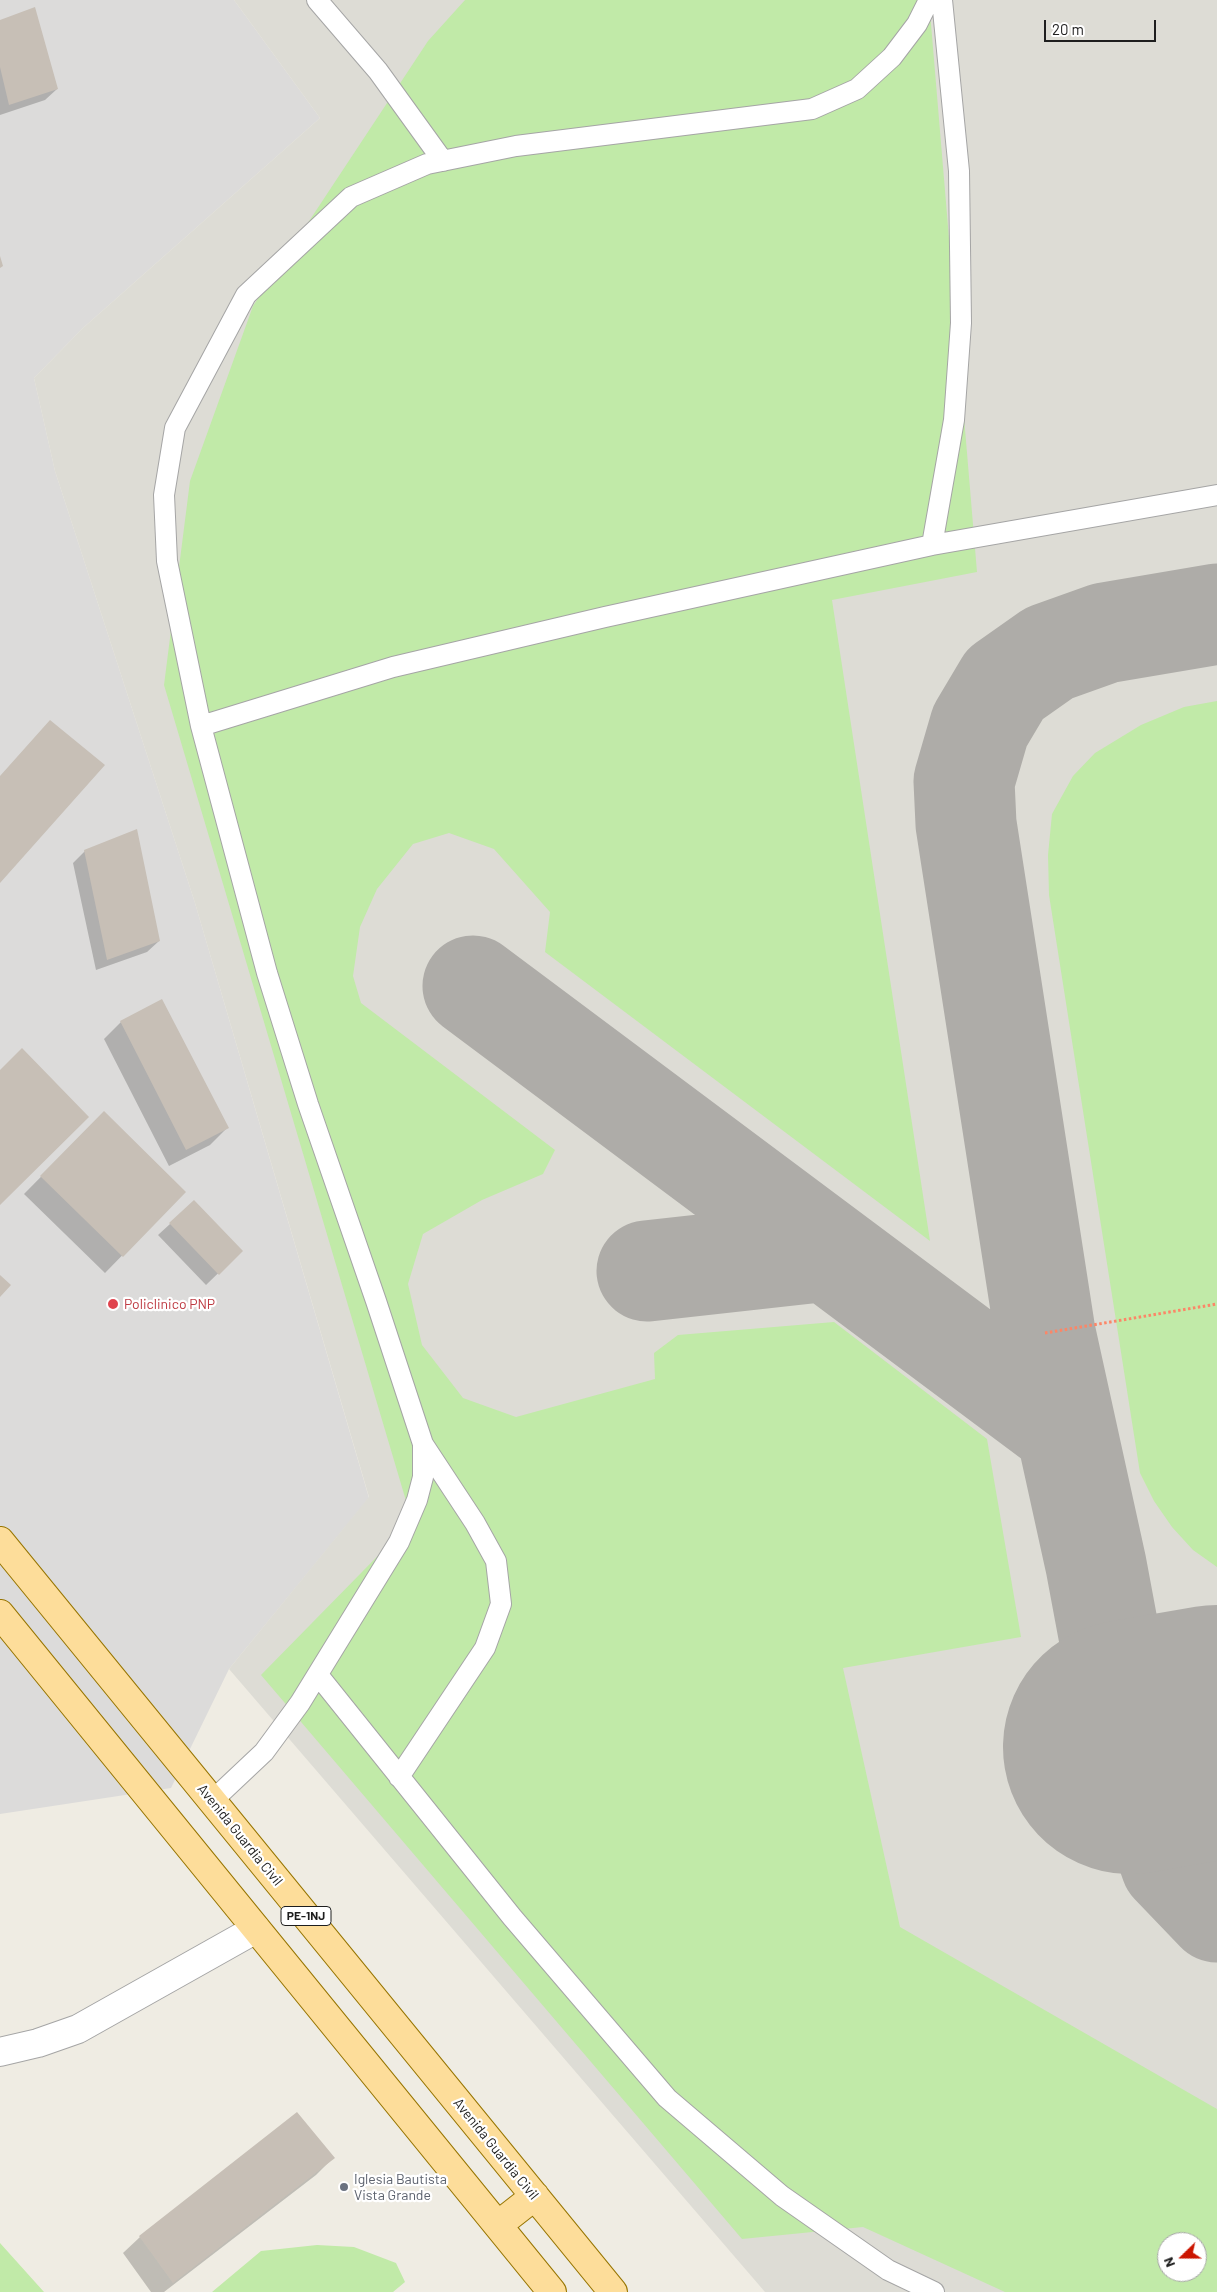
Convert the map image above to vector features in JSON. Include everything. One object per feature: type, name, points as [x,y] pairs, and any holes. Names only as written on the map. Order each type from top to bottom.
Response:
[{"type":"main road","name":"Avenida Guardia Civil","points":[[1,1545],[613,2292]]},
{"type":"main road","points":[[0,1614],[552,2292]]},
{"type":"main road","points":[[498,2225],[535,2196]]},
{"type":"street","points":[[0,2052],[38,2043],[78,2030],[256,1929]]},
{"type":"lane","points":[[317,0],[378,71],[443,162]]},
{"type":"lane","points":[[399,1777],[485,1648],[502,1604],[496,1561],[475,1523],[423,1444],[308,1104],[267,973],[201,726],[167,562],[164,495],[175,428],[246,295],[351,197],[428,164],[516,146],[812,109],[857,89],[892,57],[917,24],[929,0]]},
{"type":"lane","points":[[932,546],[954,420],[961,323],[959,171],[942,0]]},
{"type":"lane","points":[[201,726],[393,667],[605,617],[932,546],[1217,496]]},
{"type":"lane","points":[[212,1801],[264,1752],[318,1675],[399,1542],[417,1500],[423,1477],[423,1444]]},
{"type":"lane","points":[[318,1675],[512,1917],[667,2098],[782,2196],[888,2270],[934,2292]]},
{"type":"path","points":[[1045,1333],[1217,1304]]},
{"type":"shaded area","points":[[0,0],[234,0],[320,118],[83,328],[34,378],[55,471],[195,903],[369,1498],[229,1669],[171,1788],[0,1814]]},
{"type":"shaded area","points":[[234,0],[1217,0],[1217,2292],[765,2292],[229,1669],[369,1497],[195,903],[55,471],[34,378],[83,328],[320,118]]},
{"type":"green space","points":[[465,0],[929,0],[977,572],[832,600],[930,1241],[545,952],[550,912],[494,849],[449,833],[413,844],[377,889],[360,927],[353,976],[361,1003],[555,1150],[543,1174],[482,1200],[423,1234],[408,1284],[422,1345],[463,1398],[516,1417],[655,1379],[654,1353],[678,1335],[834,1322],[987,1439],[1021,1637],[843,1668],[900,1927],[1217,2109],[1217,2292],[1005,2292],[863,2227],[742,2239],[261,1675],[412,1521],[164,685],[190,481],[253,306],[428,41]]},
{"type":"green space","points":[[1217,701],[1217,1567],[1193,1550],[1172,1527],[1154,1501],[1140,1473],[1049,895],[1048,855],[1052,814],[1073,776],[1095,753],[1141,725],[1184,707]]},
{"type":"green space","points":[[0,2243],[44,2292],[0,2292]]},
{"type":"green space","points":[[317,2245],[354,2247],[396,2263],[405,2282],[393,2292],[212,2292],[261,2251]]},
{"type":"building","points":[[35,7],[58,89],[9,105],[0,67],[0,20]]},
{"type":"building","points":[[0,256],[3,266],[0,268]]},
{"type":"building","points":[[50,720],[105,765],[0,883],[0,776]]},
{"type":"building","points":[[137,829],[160,941],[107,960],[84,850]]},
{"type":"building","points":[[162,999],[229,1128],[186,1150],[120,1021]]},
{"type":"building","points":[[22,1048],[89,1117],[0,1205],[0,1070]]},
{"type":"building","points":[[104,1111],[186,1192],[123,1257],[40,1176]]},
{"type":"building","points":[[194,1200],[243,1251],[219,1275],[169,1223]]},
{"type":"building","points":[[0,1275],[11,1285],[0,1297]]},
{"type":"building","points":[[297,2112],[335,2158],[173,2283],[139,2236]]},
{"type":"taxiway","points":[[1217,614],[1105,633],[1049,653],[1005,684],[980,726],[964,781],[966,824],[1045,1333],[1096,1565],[1130,1747],[1171,1864],[1217,1912]]},
{"type":"taxiway","points":[[473,986],[1066,1429]]},
{"type":"taxiway","points":[[647,1271],[827,1251]]},
{"type":"runway","points":[[1130,1747],[1217,1732]]},
{"type":"place","name":"Policlinico PNP","points":[[113,1304]]},
{"type":"place","name":"Iglesia Bautista Vista Grande","points":[[344,2187]]}]
